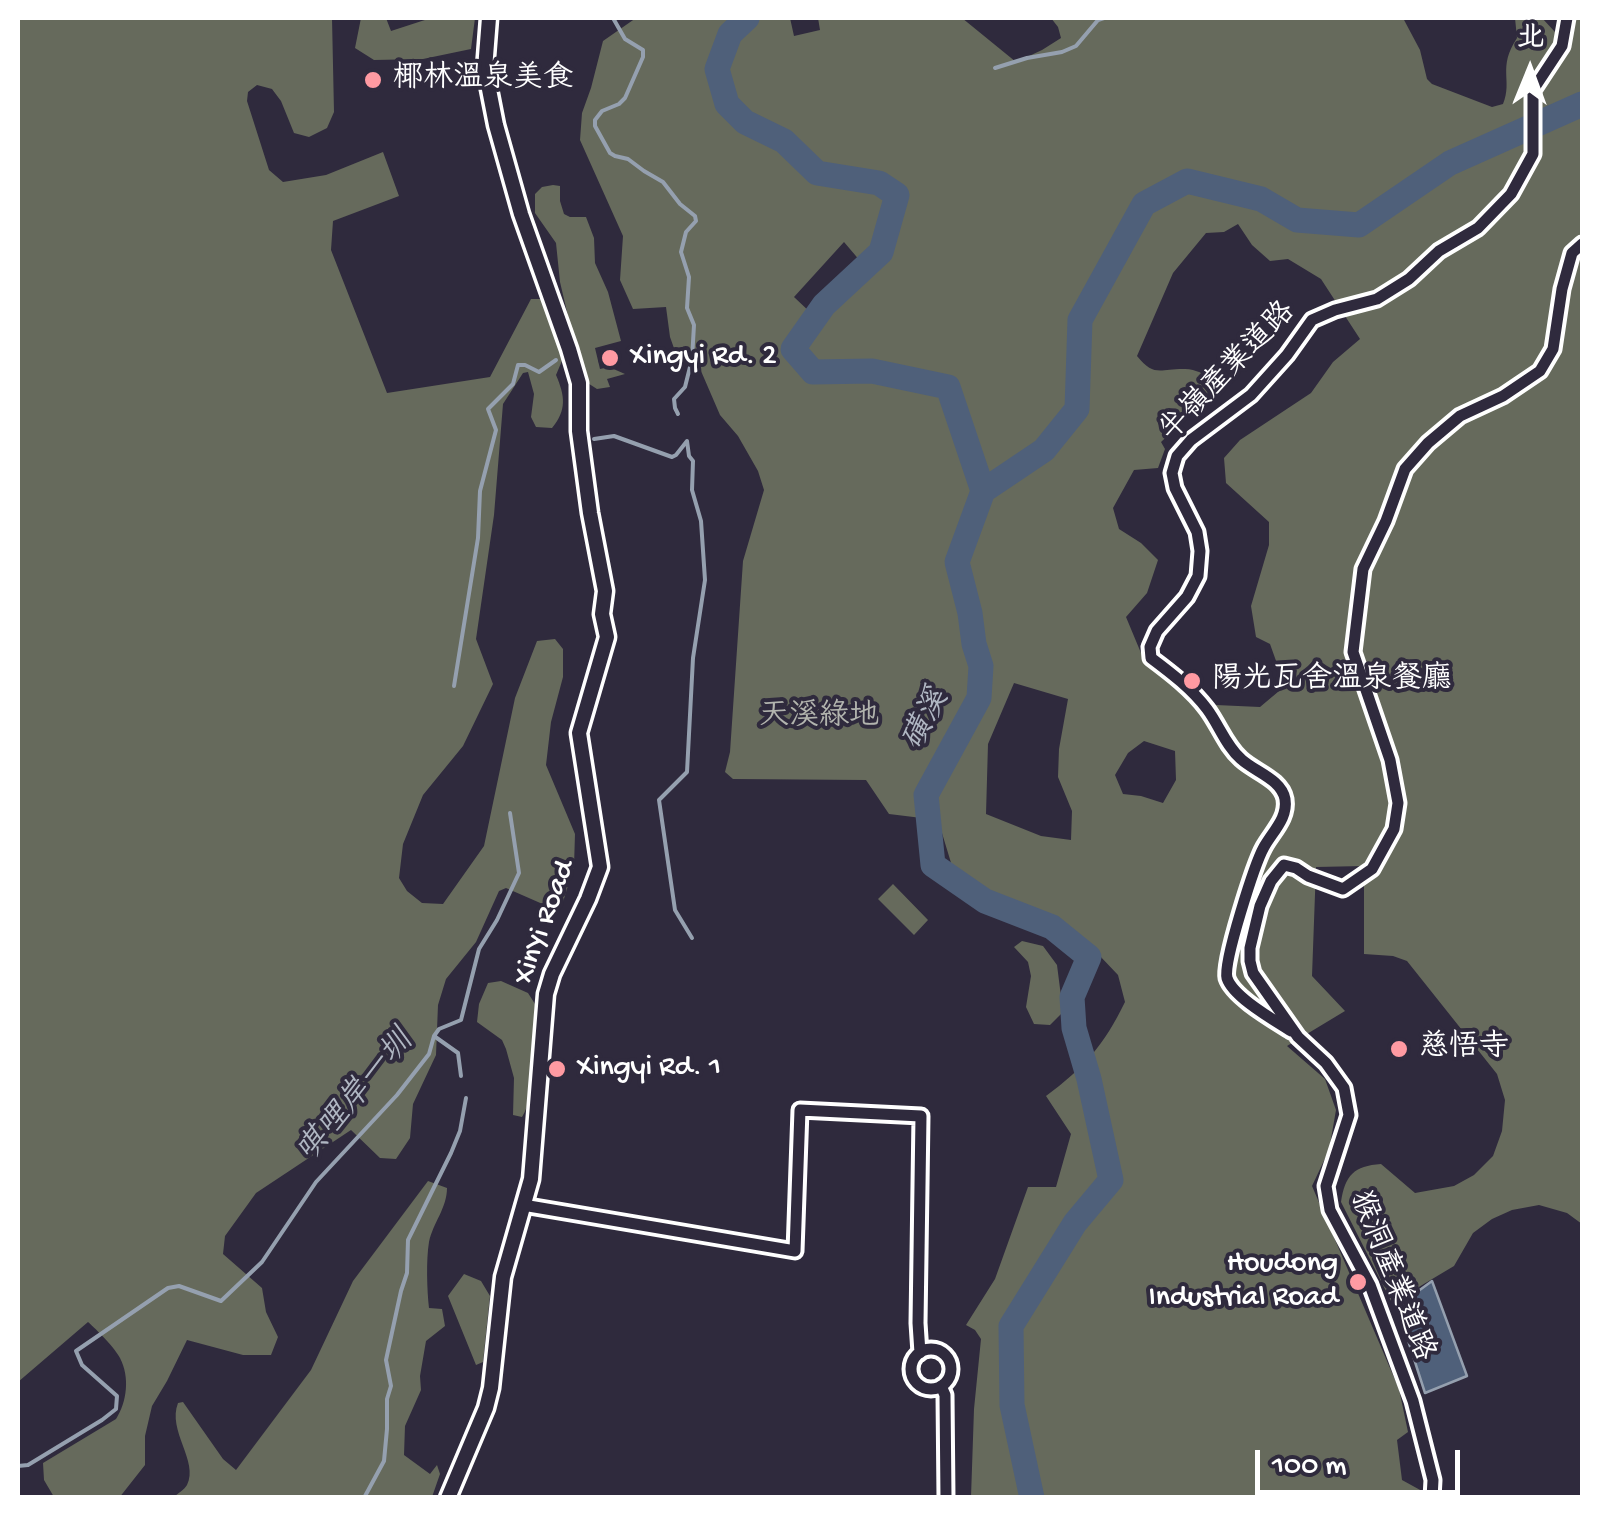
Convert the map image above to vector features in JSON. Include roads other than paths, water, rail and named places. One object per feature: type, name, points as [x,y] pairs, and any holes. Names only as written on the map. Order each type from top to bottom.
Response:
[{"type":"street","name":"XinYi Road","points":[[448,1498],[486,1408],[503,1276],[532,1178],[546,994],[600,867],[579,733],[607,637],[602,614],[605,591],[580,430],[579,383],[521,214],[496,125],[484,69],[489,18]]},
{"type":"street","name":"半嶺產業道路","points":[[1298,1036],[1256,1008],[1227,979],[1227,964],[1247,892],[1262,850],[1285,814],[1284,796],[1268,776],[1242,760],[1188,688],[1151,658],[1150,647],[1157,631],[1187,597],[1198,576],[1200,550],[1196,532],[1172,473],[1177,456],[1191,440],[1251,395],[1312,320],[1377,299],[1409,279],[1439,251],[1478,228],[1511,194],[1533,154],[1532,97],[1536,82],[1562,46],[1567,18]]},
{"type":"street","name":"猴洞產業道路","points":[[1432,1498],[1433,1480],[1413,1401],[1370,1285],[1330,1210],[1326,1186],[1349,1115],[1344,1088],[1326,1063],[1298,1036],[1253,973],[1250,948],[1260,906],[1271,881],[1284,865],[1342,890],[1372,868],[1394,829],[1398,803],[1390,760],[1352,652],[1363,569],[1405,469],[1428,443],[1460,416],[1503,396],[1540,371],[1553,349],[1572,253],[1582,244]]},
{"type":"street","points":[[523,1206],[794,1251],[800,1110],[921,1116],[918,1323],[927,1351]]},
{"type":"street","points":[[927,1351],[945,1356],[950,1369],[946,1382],[934,1388]]},
{"type":"street","points":[[927,1351],[912,1364],[911,1370],[916,1383],[945,1395],[946,1498]]},
{"type":"water","points":[[1432,1281],[1467,1376],[1425,1393],[1398,1309],[1415,1300],[1417,1292]]},
{"type":"waterway","points":[[613,18],[625,39],[643,50],[643,57],[625,98],[602,111],[595,126],[610,153],[628,159],[663,182],[696,221],[686,232],[681,252],[689,277],[687,308],[694,325],[685,387],[674,399],[678,414]]},
{"type":"waterway","name":"磺溪","points":[[747,18],[730,34],[717,69],[727,104],[745,122],[784,141],[817,173],[879,183],[897,195],[881,252],[824,305],[793,349],[813,372],[872,371],[948,387],[983,491],[957,562],[981,666],[979,698],[926,795],[933,865],[985,901],[1052,927],[1089,957],[1072,997],[1074,1028],[1111,1180],[1075,1223],[1011,1326],[1012,1405],[1032,1498]]},
{"type":"waterway","points":[[995,68],[1076,46],[1104,18]]},
{"type":"waterway","points":[[983,491],[1044,450],[1077,409],[1080,320],[1144,204],[1187,181],[1261,199],[1297,220],[1359,225],[1450,163],[1582,104]]},
{"type":"waterway","points":[[454,686],[478,538],[480,491],[496,430],[488,409],[513,384],[518,365],[539,372],[556,360]]},
{"type":"waterway","points":[[594,439],[614,436],[672,457],[687,441]]},
{"type":"waterway","points":[[687,441],[693,461],[692,490],[701,521],[705,580],[693,658],[687,772],[659,800],[675,910],[692,938]]},
{"type":"waterway","name":"唭哩岸一圳","points":[[18,1466],[28,1465],[116,1409],[117,1396],[82,1365],[76,1351],[168,1288],[179,1286],[221,1301],[262,1262],[316,1182],[397,1095],[429,1054],[439,1029],[461,1020],[479,949],[519,873],[510,813]]},
{"type":"waterway","points":[[434,1036],[458,1053],[461,1076]]},
{"type":"waterway","points":[[364,1498],[384,1461],[391,1386],[386,1360],[407,1273],[408,1240],[460,1131],[466,1098]]},
{"type":"place","name":"椰林溫泉美食","points":[[373,80]]},
{"type":"place","name":"Xingyi Rd. 2","points":[[610,358]]},
{"type":"place","name":"陽光瓦舍溫泉餐廳","points":[[1192,681]]},
{"type":"place","name":"慈悟寺","points":[[1399,1049]]},
{"type":"place","name":"Xingyi Rd. 1","points":[[557,1069]]},
{"type":"place","name":"Houdong Industrial Road","points":[[1358,1282]]},
{"type":"park label","name":"天溪綠地","points":[[819,718]]}]
